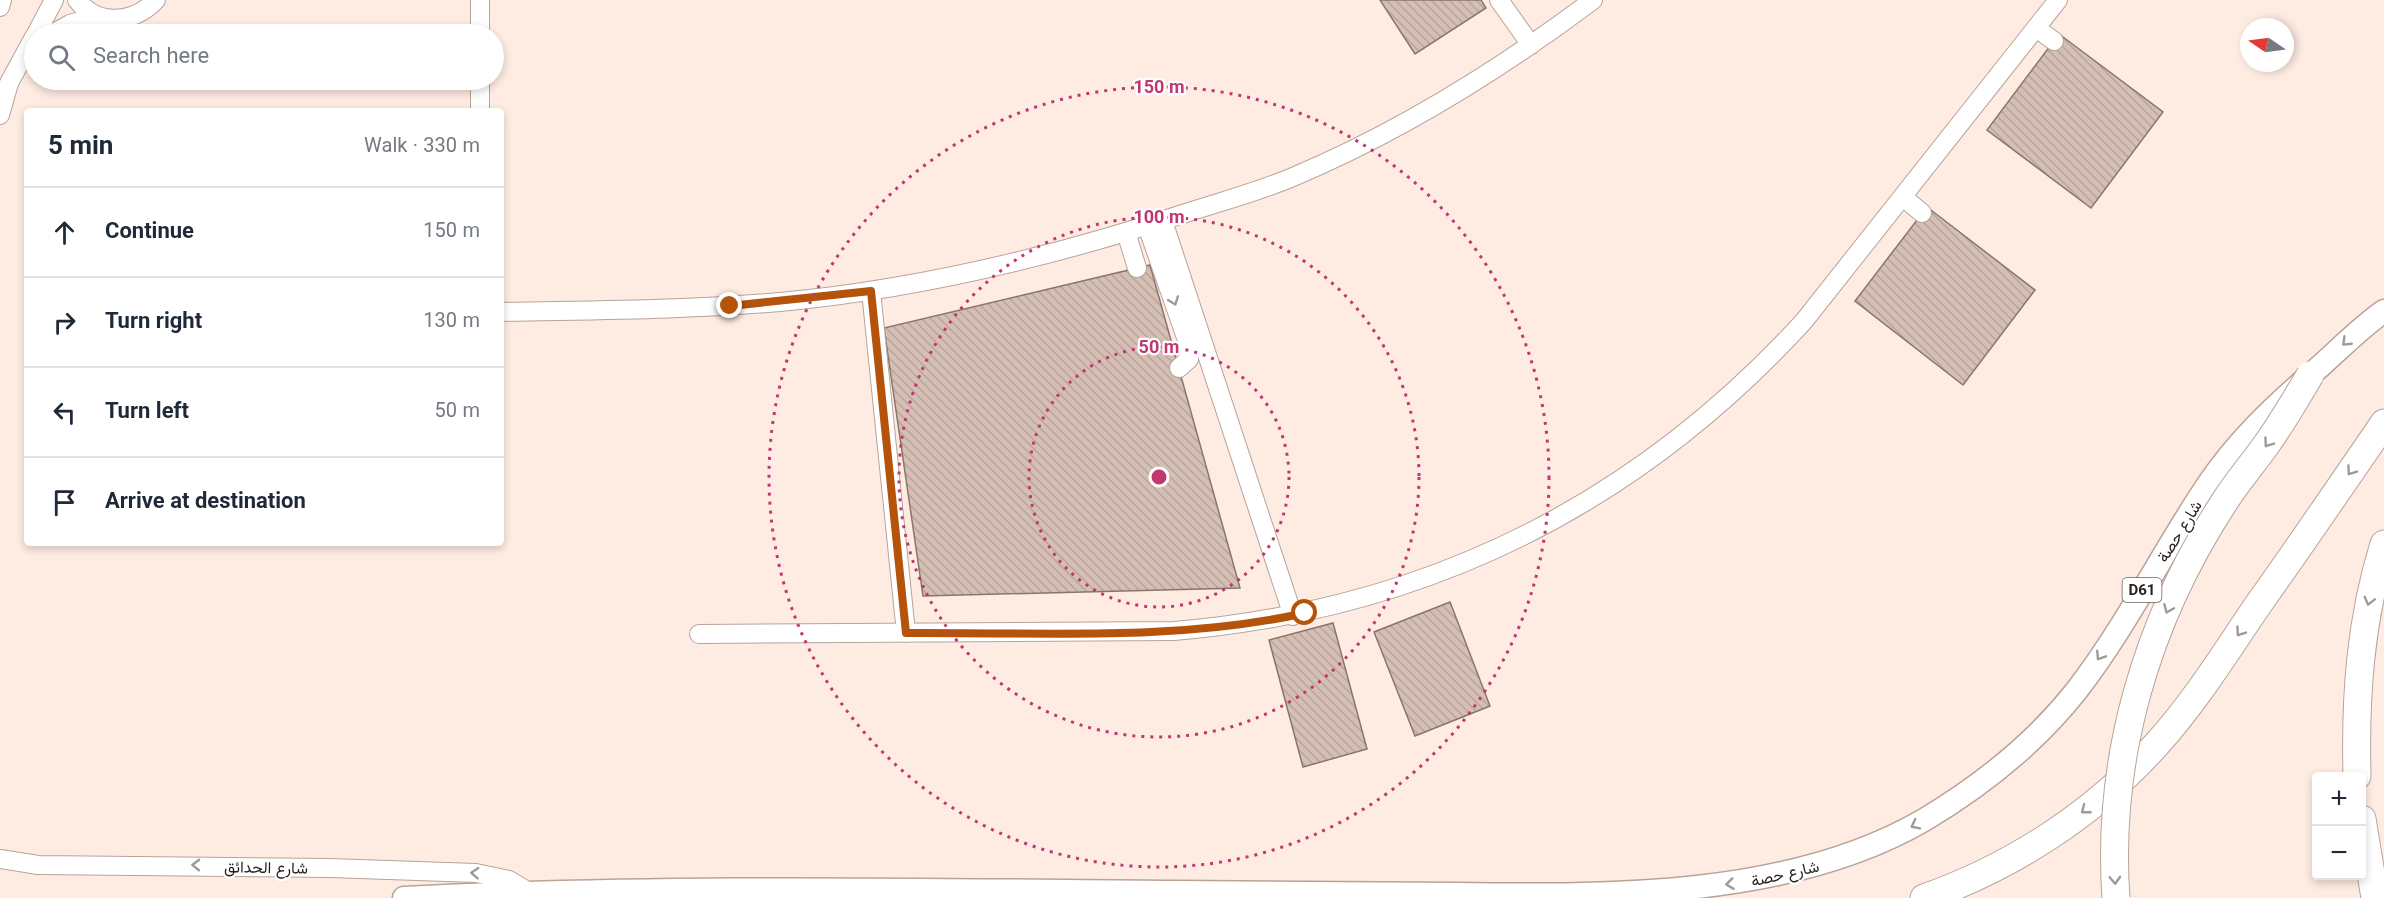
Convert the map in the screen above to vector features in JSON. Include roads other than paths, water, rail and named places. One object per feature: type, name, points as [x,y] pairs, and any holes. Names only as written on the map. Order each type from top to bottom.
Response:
[{"type":"highway","points":[[2116,898],[2115,824],[2120,766],[2131,710],[2148,658],[2194,551],[2224,502],[2281,423],[2310,375]]},
{"type":"highway","points":[[1924,898],[2005,863],[2060,830],[2110,790],[2156,745],[2197,695],[2384,423]]},
{"type":"highway","points":[[2357,772],[2357,678],[2365,617],[2384,544]]},
{"type":"highway","points":[[2362,826],[2375,898]]},
{"type":"main road","name":"شارع حصة","points":[[404,898],[529,891],[817,889],[1546,895],[1697,888],[1766,880],[1806,870],[1848,856],[1924,821],[2025,746],[2076,691],[2215,475],[2256,425],[2359,329],[2384,311]]},
{"type":"street","points":[[0,7],[2,0]]},
{"type":"street","points":[[41,24],[54,0]]},
{"type":"street","points":[[77,0],[98,16]]},
{"type":"street","points":[[70,24],[98,16],[120,19],[135,16],[156,0]]},
{"type":"street","points":[[480,0],[480,24]]},
{"type":"street","points":[[1499,0],[1531,45]]},
{"type":"street","points":[[504,312],[730,306],[871,291],[1009,265],[1155,224],[1292,178],[1333,159],[1414,117],[1531,45],[1593,0]]},
{"type":"street","points":[[699,634],[1174,631],[1293,616],[1392,590],[1477,558],[1558,519],[1635,471],[1707,416],[1774,354],[1804,321],[2058,0]]},
{"type":"street","points":[[2036,28],[2054,41]]},
{"type":"street","points":[[0,115],[9,83],[24,54]]},
{"type":"street","points":[[20,60],[24,57]]},
{"type":"street","points":[[480,90],[480,108]]},
{"type":"street","points":[[1902,197],[1923,213]]},
{"type":"street","points":[[1155,224],[1158,275],[1190,349],[1189,358],[1179,368]]},
{"type":"street","points":[[1155,224],[1293,616]]},
{"type":"street","points":[[1126,232],[1137,268]]},
{"type":"street","points":[[871,291],[906,633]]},
{"type":"street","name":"شارع الحدائق","points":[[0,859],[38,865],[207,866],[476,873],[510,880],[529,891]]}]
